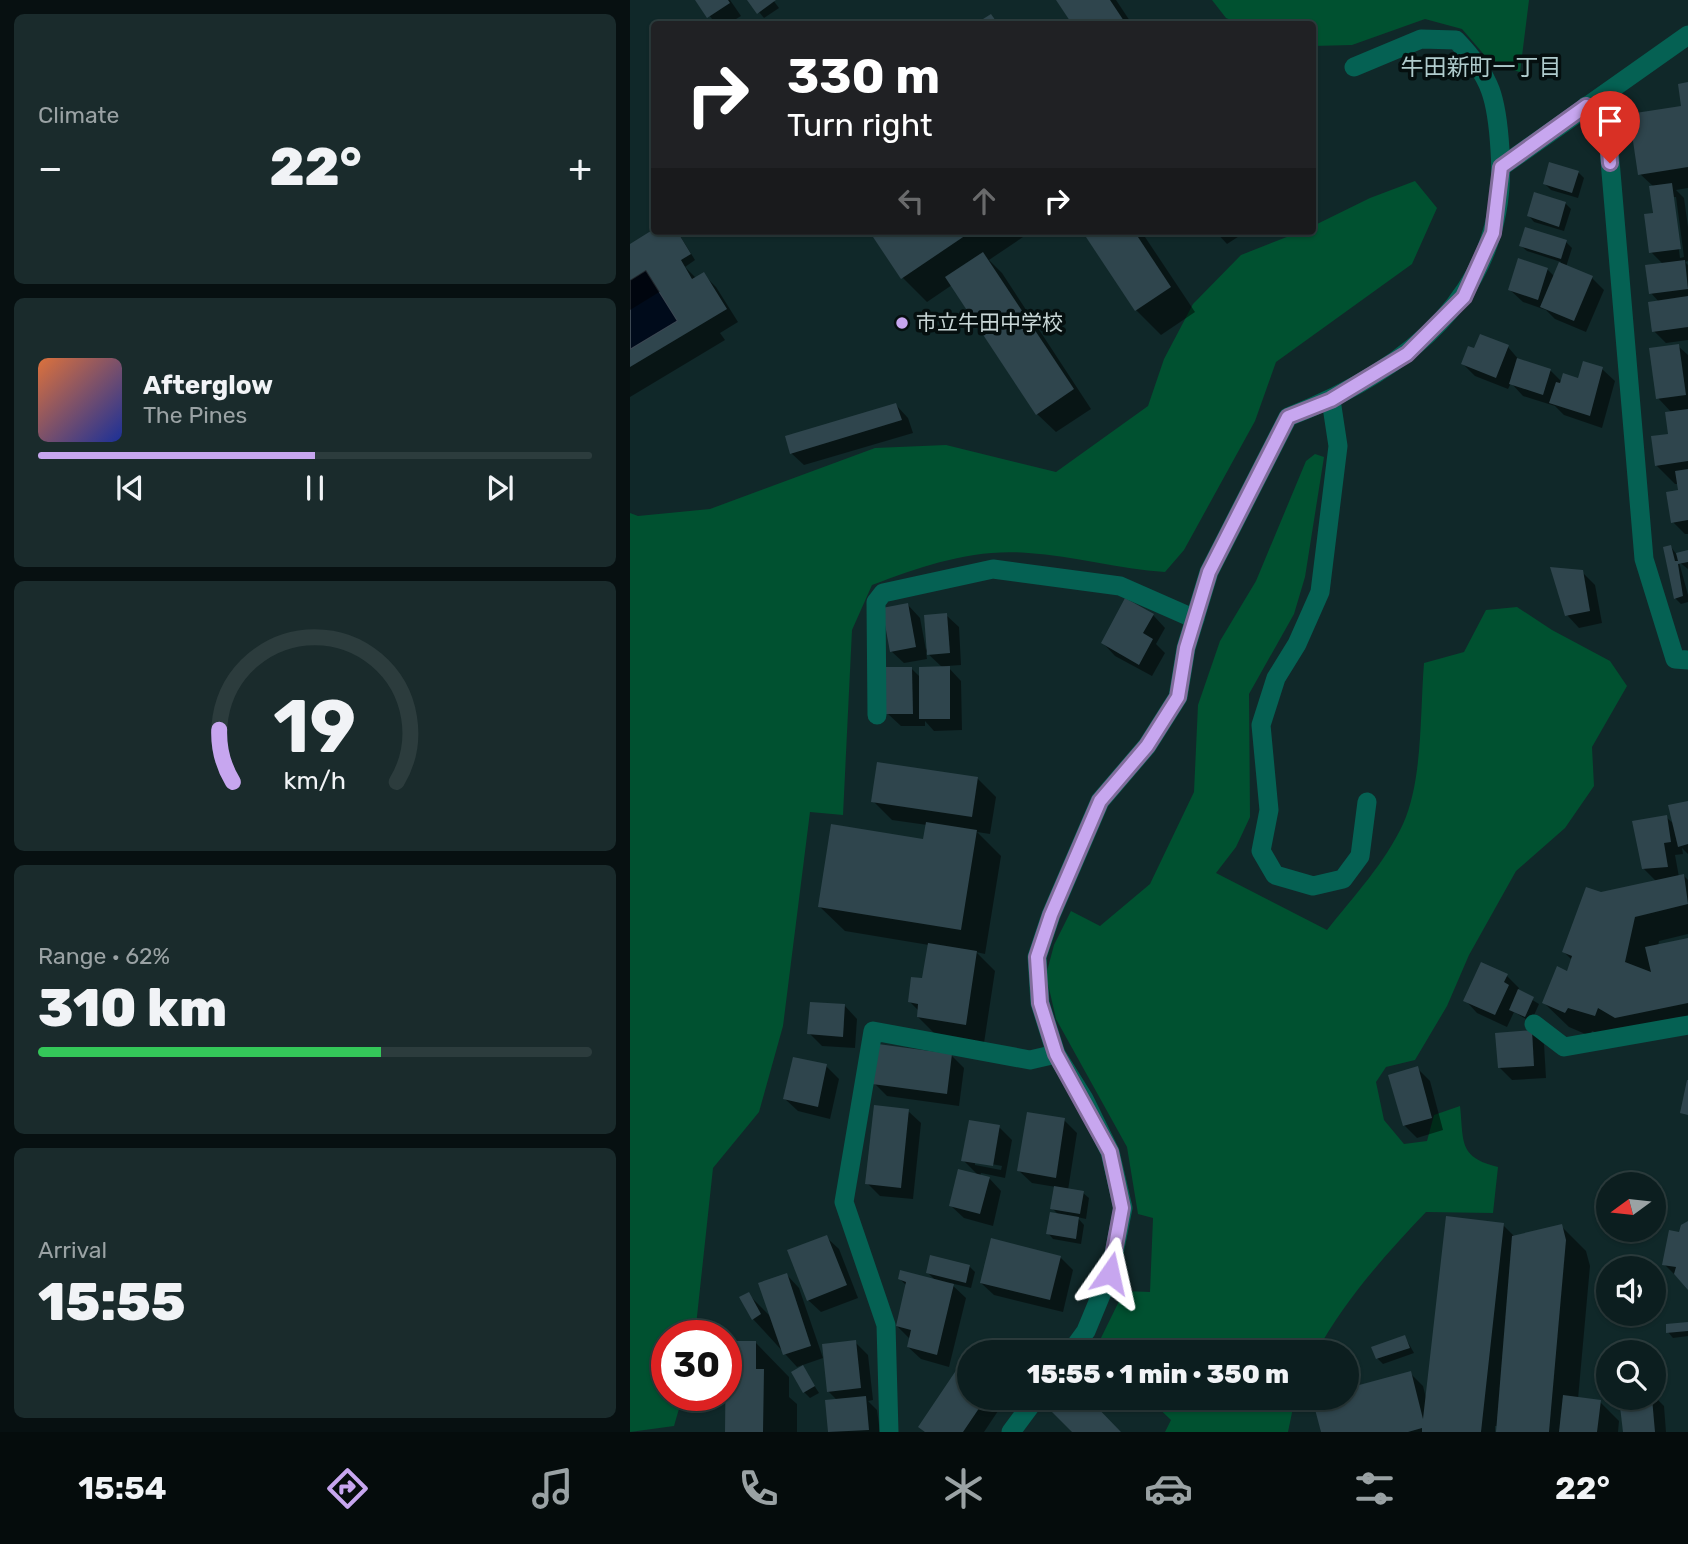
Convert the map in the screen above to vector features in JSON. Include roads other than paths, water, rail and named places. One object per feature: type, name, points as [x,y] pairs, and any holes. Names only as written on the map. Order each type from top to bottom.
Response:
[{"type":"street","points":[[1501,167],[1688,34]]},
{"type":"street","points":[[1079,1340],[1086,1331],[1110,1273],[1122,1208],[1110,1152],[1056,1054],[1040,1003],[1037,957],[1051,915],[1100,801],[1147,746],[1178,697],[1186,648],[1209,572],[1288,417],[1331,400],[1407,354],[1464,297],[1493,233],[1501,167],[1497,113],[1481,65],[1456,40],[1421,39],[1354,67]]},
{"type":"street","points":[[1586,106],[1608,137],[1644,559],[1675,659],[1688,660]]},
{"type":"street","points":[[1331,400],[1338,446],[1320,592],[1297,643],[1276,678],[1261,725],[1269,810],[1261,851],[1275,875],[1313,886],[1343,879],[1360,856],[1367,802]]},
{"type":"street","points":[[877,715],[876,602],[883,593],[993,569],[1120,586],[1195,620]]},
{"type":"street","points":[[1534,1024],[1564,1047],[1688,1025]]},
{"type":"street","points":[[889,1432],[886,1325],[844,1202],[873,1031],[1030,1060],[1056,1054]]},
{"type":"street","points":[[1011,1432],[1027,1410]]},
{"type":"water","points":[[646,270],[678,321],[630,350],[630,280]]},
{"type":"place","name":"市立牛田中学校","points":[[902,323]]},
{"type":"district","name":"牛田新町一丁目","points":[[1481,67]]}]
